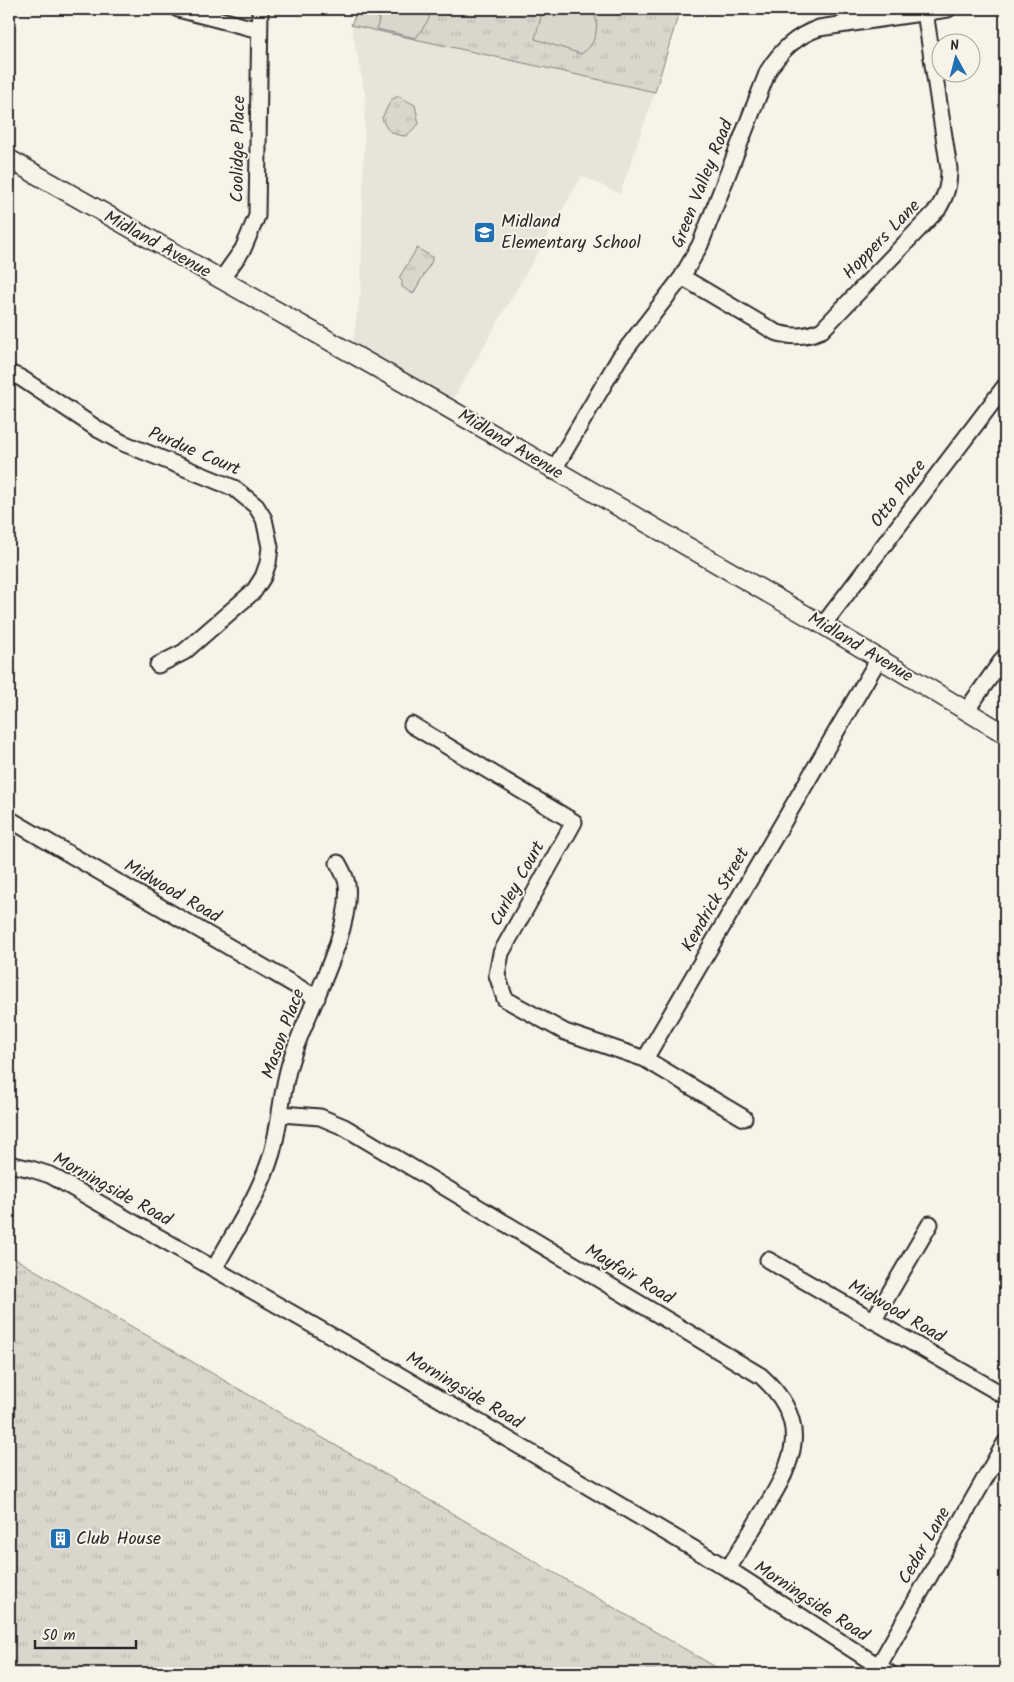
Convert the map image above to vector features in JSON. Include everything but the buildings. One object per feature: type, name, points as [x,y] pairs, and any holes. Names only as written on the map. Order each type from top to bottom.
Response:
[{"type":"street","points":[[178,9],[259,30]]},
{"type":"street","name":"Coolidge Place","points":[[221,280],[243,249],[257,216],[260,9]]},
{"type":"street","points":[[846,9],[848,24]]},
{"type":"street","name":"Green Valley Road","points":[[553,471],[620,357],[682,276],[700,245],[768,71],[777,56],[805,33],[819,28],[948,9]]},
{"type":"street","name":"Hoppers Lane","points":[[682,276],[775,332],[793,336],[811,334],[822,330],[938,209],[945,196],[949,182],[949,169],[925,12]]},
{"type":"street","name":"Midland Avenue","points":[[9,160],[382,370],[553,471],[823,625],[878,660],[1005,734]]},
{"type":"street","name":"Purdue Court","points":[[9,373],[20,378],[107,434],[234,488],[256,506],[264,519],[270,547],[268,563],[263,577],[254,591],[184,652],[158,665]]},
{"type":"street","name":"Otto Place","points":[[823,625],[1005,386]]},
{"type":"street","points":[[966,712],[1005,656]]},
{"type":"street","name":"Kendrick Street","points":[[645,1059],[878,660]]},
{"type":"street","name":"Curley Court","points":[[412,725],[574,822],[500,953],[496,975],[504,999],[565,1032],[645,1059]]},
{"type":"street","name":"Midwood Road","points":[[9,819],[317,998]]},
{"type":"street","name":"Mason Place","points":[[214,1268],[264,1175],[281,1114],[281,1096],[286,1074],[295,1046],[317,998],[345,916],[347,883],[338,862]]},
{"type":"street","points":[[645,1059],[744,1118]]},
{"type":"street","name":"Mayfair Road","points":[[281,1114],[320,1118],[344,1127],[761,1376],[774,1388],[789,1415],[793,1432],[790,1465],[728,1569]]},
{"type":"street","name":"Morningside Road","points":[[9,1164],[32,1168],[50,1176],[372,1359],[728,1569],[884,1670]]},
{"type":"street","points":[[873,1320],[930,1224]]},
{"type":"street","name":"Midwood Road","points":[[768,1260],[1005,1396]]},
{"type":"street","name":"Cedar Lane","points":[[884,1670],[1005,1443]]},
{"type":"shaded area","points":[[351,25],[655,92],[620,194],[582,176],[448,408],[351,353],[361,289],[365,93]]},
{"type":"green space","points":[[358,9],[680,9],[655,92],[351,25]]},
{"type":"green space","points":[[381,9],[429,9],[429,19],[416,38],[377,29]]},
{"type":"green space","points":[[543,9],[593,9],[596,34],[591,45],[581,54],[535,39]]},
{"type":"green space","points":[[398,96],[415,105],[419,124],[406,136],[390,132],[382,118],[391,100]]},
{"type":"green space","points":[[417,248],[432,257],[432,261],[413,294],[402,287],[402,281],[399,278]]},
{"type":"green space","points":[[9,1255],[726,1673],[9,1673],[9,1618],[12,1589],[9,1577]]},
{"type":"place","name":"Midland Elementary School","points":[[485,232]]},
{"type":"place","name":"Club House","points":[[60,1539]]}]
